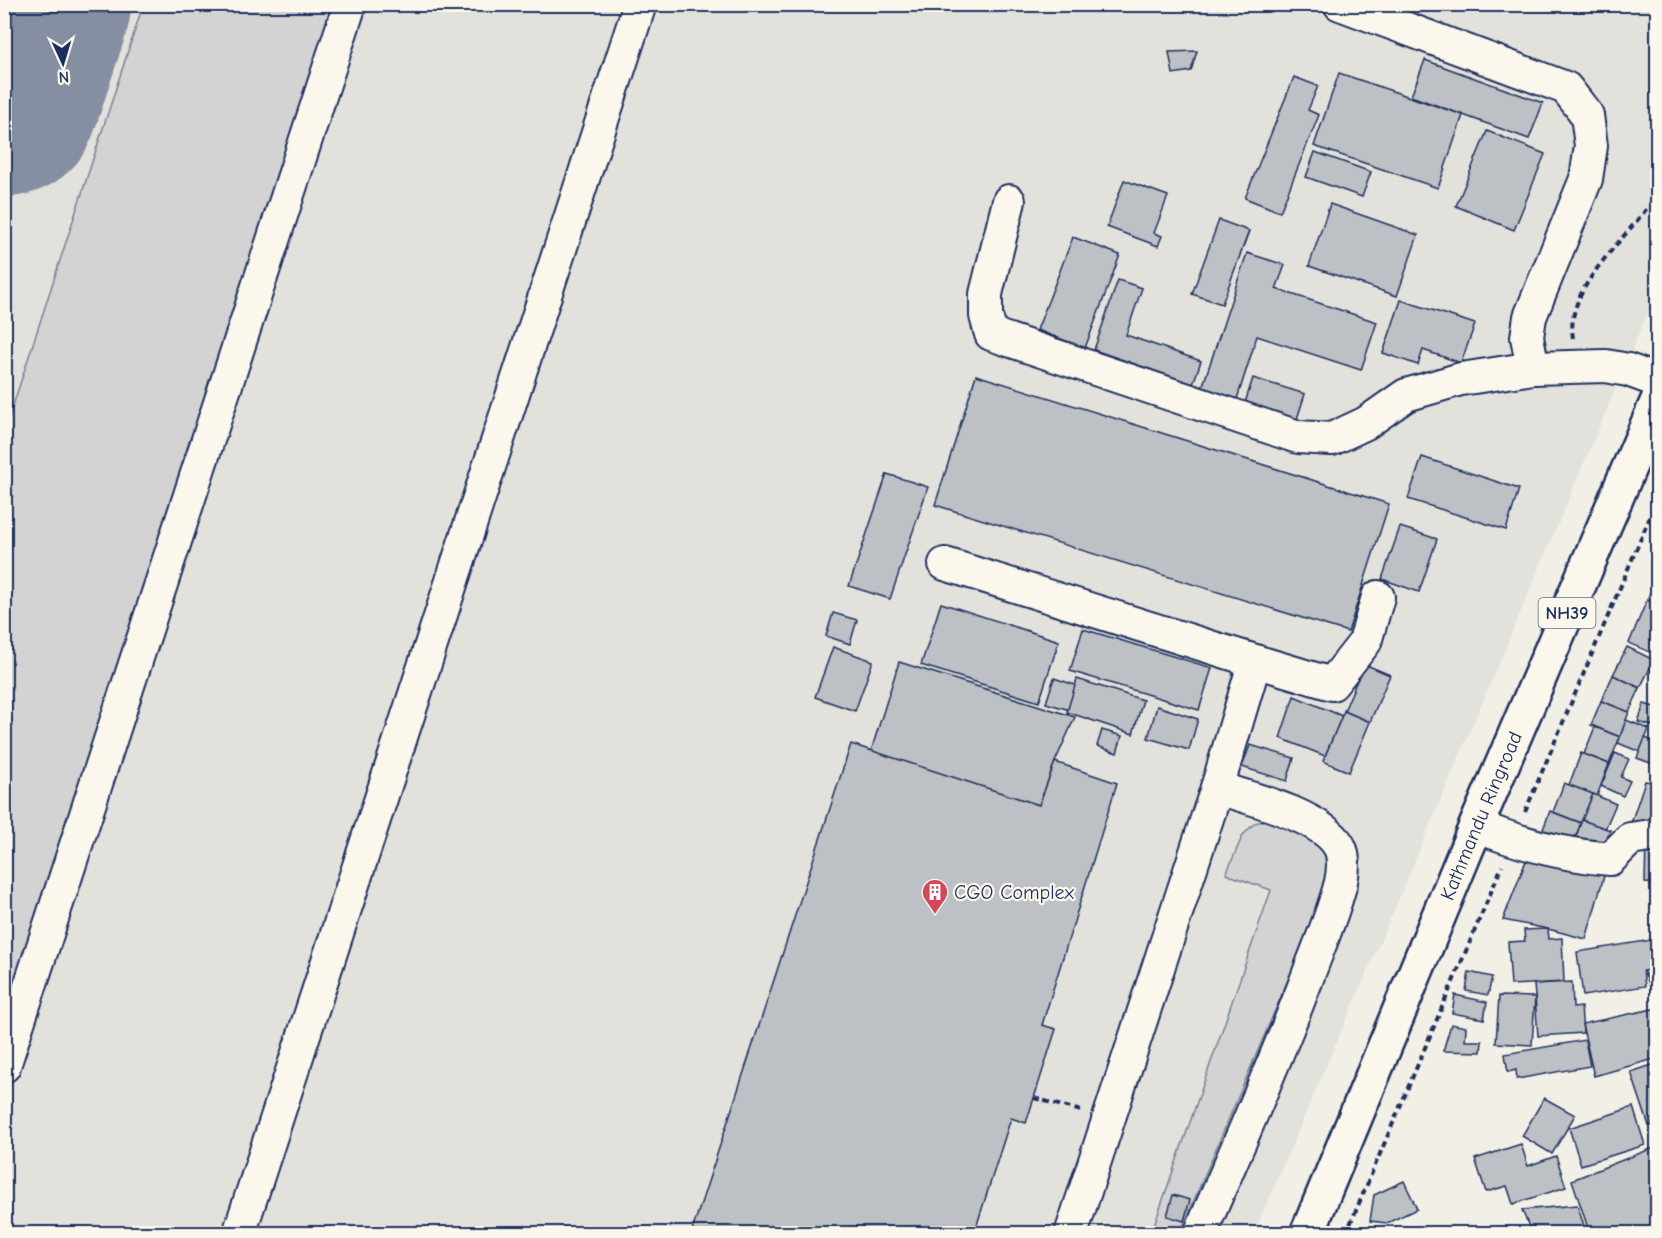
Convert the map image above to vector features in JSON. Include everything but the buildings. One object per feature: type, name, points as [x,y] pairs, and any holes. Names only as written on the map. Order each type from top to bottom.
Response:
[{"type":"highway","name":"Kathmandu Ringroad","points":[[1307,1233],[1476,826],[1658,400]]},
{"type":"street","points":[[4,1066],[350,4]]},
{"type":"street","points":[[239,1233],[640,4]]},
{"type":"street","points":[[1340,4],[1566,88],[1587,116],[1591,146],[1586,179],[1530,317],[1527,337],[1533,368]]},
{"type":"street","points":[[1009,201],[986,294],[986,316],[991,334],[1298,437],[1332,439],[1366,423],[1406,395],[1461,379],[1533,368],[1606,366],[1628,370],[1658,381]]},
{"type":"street","points":[[945,564],[1332,684],[1365,642],[1378,597]]},
{"type":"street","points":[[1071,1233],[1217,788],[1255,661]]},
{"type":"street","points":[[1200,1233],[1278,1054],[1330,914],[1341,881],[1343,866],[1341,849],[1323,829],[1287,810],[1217,788]]},
{"type":"street","points":[[1476,826],[1513,841],[1584,857],[1610,859],[1630,839],[1658,835]]},
{"type":"path","points":[[1589,367],[1574,345],[1571,325],[1580,297],[1604,257],[1658,192]]},
{"type":"path","points":[[1034,1098],[1108,1119]]},
{"type":"shaded area","points":[[5,5],[1657,5],[1657,291],[1254,1233],[5,1234]]},
{"type":"shaded area","points":[[143,5],[349,5],[5,1050],[5,430]]},
{"type":"shaded area","points":[[1269,819],[1283,819],[1321,845],[1327,859],[1329,874],[1323,898],[1180,1233],[1151,1234],[1271,890],[1226,874],[1243,835],[1255,823]]},
{"type":"runway","points":[[4,102],[36,4]]},
{"type":"place","name":"CGO Complex","points":[[935,915]]}]
